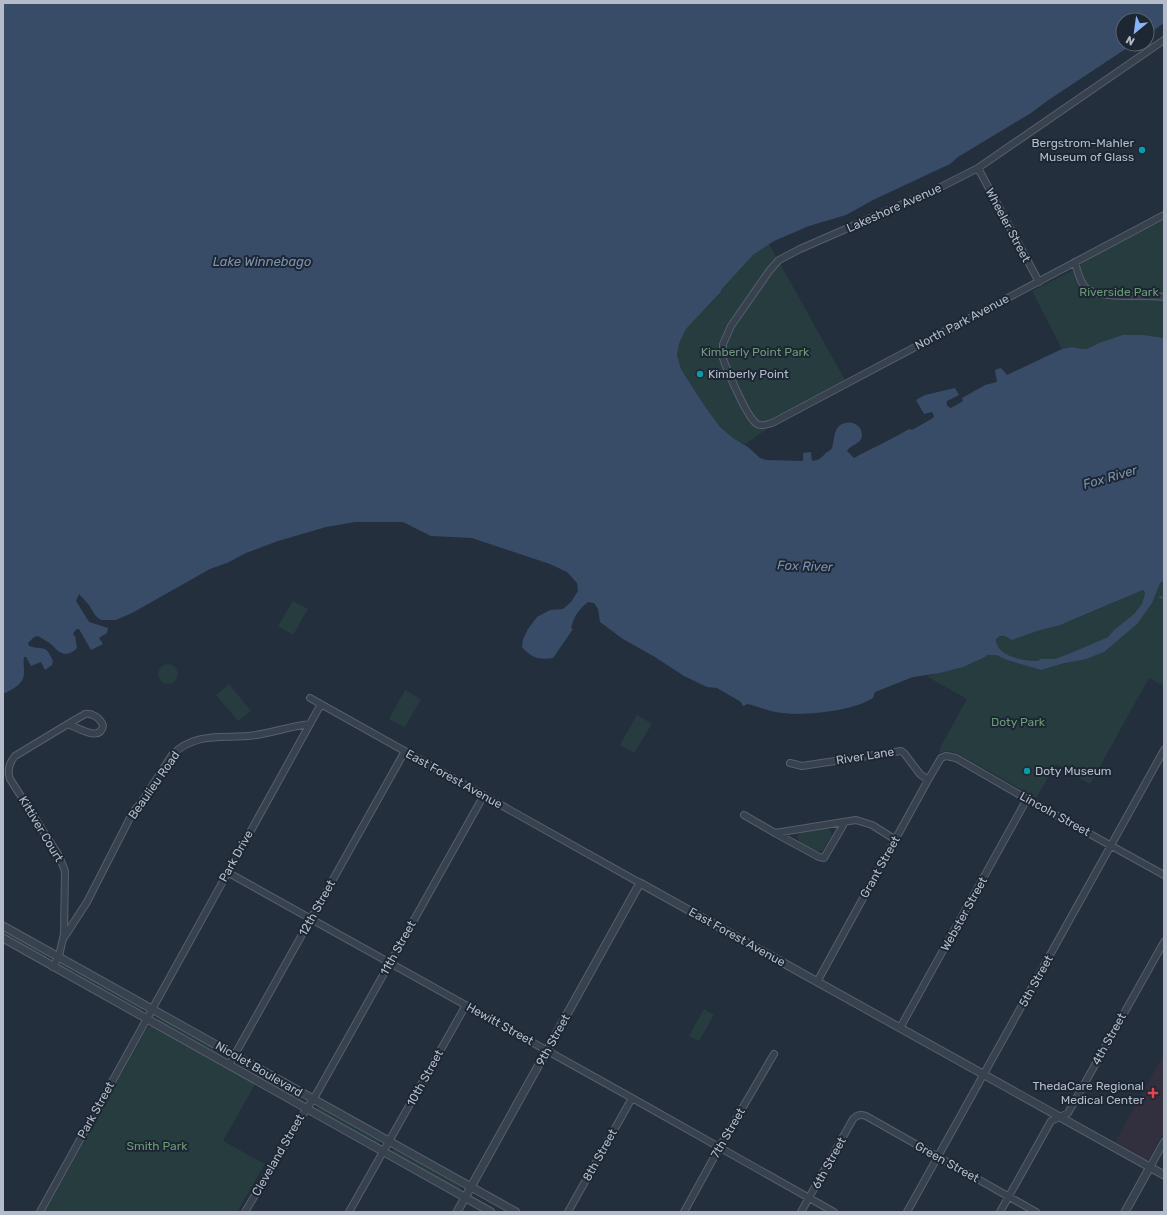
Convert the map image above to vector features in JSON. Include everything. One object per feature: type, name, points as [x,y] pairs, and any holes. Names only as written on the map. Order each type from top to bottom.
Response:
[{"type":"street","name":"Lakeshore Avenue","points":[[758,424],[754,422],[747,412],[728,372],[723,358],[723,344],[731,326],[770,270],[779,260],[935,190],[978,168],[1164,40]]},
{"type":"street","name":"Wheeler Street","points":[[978,168],[1038,282]]},
{"type":"street","name":"North Park Avenue","points":[[758,424],[762,425],[772,423],[792,413],[1164,215]]},
{"type":"street","points":[[1075,262],[1082,284],[1090,291],[1116,296],[1164,297]]},
{"type":"street","name":"East Forest Avenue","points":[[310,698],[640,884],[1164,1175]]},
{"type":"street","name":"Park Drive","points":[[152,1008],[321,704]]},
{"type":"street","name":"Kittiver Court","points":[[53,967],[59,956],[63,939],[66,882],[64,866],[60,856],[10,779],[8,770],[11,761],[15,756],[68,724],[88,714],[92,714],[101,720],[103,726],[100,732],[94,734],[68,724]]},
{"type":"street","name":"Beaulieu Road","points":[[63,939],[86,902],[133,812],[141,803],[172,755],[178,749],[193,741],[214,737],[256,735],[282,730],[295,725],[310,724]]},
{"type":"street","name":"5th Street","points":[[907,1212],[1164,750]]},
{"type":"street","name":"12th Street","points":[[229,1065],[405,751]]},
{"type":"street","name":"River Lane","points":[[790,763],[802,766],[901,751],[922,776],[928,780]]},
{"type":"street","name":"Lincoln Street","points":[[946,756],[956,758],[1164,875]]},
{"type":"street","name":"Grant Street","points":[[817,982],[928,780],[941,758],[946,756]]},
{"type":"street","name":"11th Street","points":[[312,1100],[484,795]]},
{"type":"street","name":"Webster Street","points":[[900,1028],[1028,799]]},
{"type":"street","points":[[744,815],[819,857],[824,858],[845,822]]},
{"type":"street","points":[[775,833],[856,820],[865,822],[896,840]]},
{"type":"street","name":"Hewitt Street","points":[[228,872],[834,1212]]},
{"type":"street","name":"9th Street","points":[[458,1212],[640,884]]},
{"type":"street","name":"Nicolet Boulevard","points":[[3,926],[152,1008],[312,1100],[516,1212]]},
{"type":"street","name":"Nicolet Boulevard","points":[[3,938],[491,1212]]},
{"type":"street","name":"4th Street","points":[[1000,1212],[1051,1121],[1068,1113],[1164,942]]},
{"type":"street","name":"10th Street","points":[[349,1212],[466,1005]]},
{"type":"street","name":"Park Street","points":[[40,1212],[152,1008]]},
{"type":"street","name":"7th Street","points":[[684,1212],[774,1054]]},
{"type":"street","name":"8th Street","points":[[568,1212],[632,1098]]},
{"type":"street","name":"Cleveland Street","points":[[245,1212],[312,1100]]},
{"type":"street","name":"Green Street","points":[[858,1115],[866,1116],[1036,1212]]},
{"type":"street","name":"6th Street","points":[[801,1212],[853,1120],[858,1115]]},
{"type":"street","points":[[1124,1212],[1164,1142]]},
{"type":"shaded area","name":"ThedaCare Regional Medical Center","points":[[1164,1054],[1164,1132],[1149,1159],[1146,1160],[1115,1142]]},
{"type":"green space","name":"Riverside Park","points":[[1164,220],[1164,338],[1144,335],[1099,343],[1087,349],[1072,347],[1062,349],[1032,291],[1070,272],[1094,256]]},
{"type":"green space","name":"Kimberly Point Park","points":[[769,244],[845,380],[766,421],[766,430],[745,444],[733,438],[720,427],[681,369],[677,355],[679,344],[686,329],[721,293],[721,290],[753,255]]},
{"type":"green space","name":"Doty Park","points":[[1164,581],[1164,686],[1149,678],[1090,784],[1056,764],[1036,798],[959,754],[949,751],[939,753],[942,744],[967,699],[926,676],[940,673],[987,655],[996,655],[1007,660],[1041,670],[1104,652],[1160,583]]},
{"type":"green space","points":[[1143,590],[1145,593],[1142,605],[1108,637],[1055,659],[1040,659],[1039,661],[1019,659],[1006,654],[997,645],[996,639],[1000,636],[1009,636],[1055,626]]},
{"type":"green space","points":[[293,601],[308,609],[293,635],[278,626]]},
{"type":"green space","points":[[168,664],[175,667],[178,674],[175,681],[168,684],[161,681],[158,674],[161,667]]},
{"type":"green space","points":[[229,684],[251,711],[238,721],[216,695]]},
{"type":"green space","points":[[405,690],[421,699],[405,727],[389,719]]},
{"type":"green space","points":[[637,715],[652,724],[634,753],[620,745]]},
{"type":"green space","points":[[827,828],[831,831],[832,835],[822,851],[816,851],[809,848],[798,840],[798,835],[802,832]]},
{"type":"green space","points":[[3,930],[47,954],[47,957],[44,958],[3,935]]},
{"type":"green space","points":[[62,963],[142,1007],[142,1010],[139,1011],[60,966]]},
{"type":"green space","points":[[704,1009],[714,1015],[699,1041],[689,1036]]},
{"type":"green space","points":[[161,1018],[219,1050],[219,1054],[216,1055],[159,1023],[158,1019]]},
{"type":"green space","name":"Smith Park","points":[[152,1026],[255,1084],[223,1141],[265,1164],[237,1212],[45,1212],[146,1030],[148,1027]]},
{"type":"green space","points":[[240,1063],[301,1096],[301,1100],[299,1101],[240,1068]]},
{"type":"green space","points":[[320,1107],[380,1141],[380,1144],[378,1145],[317,1110],[317,1108]]},
{"type":"green space","points":[[394,1149],[460,1186],[461,1189],[458,1190],[393,1154],[392,1152]]},
{"type":"water","name":"Lake Winnebago","points":[[3,3],[1164,3],[1164,23],[1155,29],[1155,12],[1115,12],[1115,52],[1121,52],[1031,113],[958,157],[950,164],[873,200],[846,215],[809,226],[774,241],[753,255],[686,329],[679,344],[677,355],[681,369],[704,405],[720,427],[733,438],[748,447],[760,458],[766,460],[803,461],[803,453],[811,452],[812,461],[817,460],[832,448],[836,430],[845,423],[849,422],[856,424],[862,432],[860,441],[850,447],[847,451],[854,458],[909,429],[912,430],[933,418],[934,416],[932,412],[924,414],[916,400],[925,395],[955,388],[959,395],[947,401],[947,406],[951,408],[963,401],[962,398],[985,385],[997,382],[995,370],[1001,368],[1007,375],[1062,349],[1072,347],[1087,349],[1099,343],[1123,335],[1144,335],[1164,338],[1164,581],[1160,583],[1152,603],[1137,624],[1104,652],[1086,659],[1041,670],[1007,660],[996,655],[987,655],[963,667],[940,673],[913,677],[875,692],[873,698],[842,709],[829,712],[804,714],[771,711],[747,704],[744,706],[741,702],[717,688],[707,687],[684,676],[655,657],[623,639],[600,622],[598,609],[594,603],[588,602],[579,610],[572,624],[571,628],[573,629],[553,658],[543,659],[532,656],[522,647],[523,639],[528,629],[537,617],[550,610],[563,609],[571,602],[578,591],[577,583],[567,572],[550,564],[472,538],[431,536],[403,522],[355,522],[326,527],[278,541],[246,553],[227,563],[210,569],[132,613],[116,620],[102,620],[98,618],[79,594],[76,601],[89,622],[108,628],[107,633],[99,638],[103,644],[91,650],[79,629],[77,629],[73,635],[75,636],[77,648],[70,653],[64,654],[38,636],[34,637],[28,643],[29,646],[46,650],[53,661],[52,665],[45,670],[41,662],[31,666],[26,657],[24,657],[23,679],[18,686],[3,694]],"holes":[[[1143,590],[1145,593],[1142,604],[1134,614],[1114,630],[1108,637],[1055,659],[1040,659],[1038,661],[1019,659],[1006,654],[997,645],[996,639],[1000,636],[1005,636],[1012,640],[1060,625]]]},
{"type":"waterway","points":[[1160,597],[1164,598]]},
{"type":"place","name":"Bergstrom-Mahler Museum of Glass","points":[[1142,150]]},
{"type":"place","name":"Kimberly Point","points":[[700,374]]},
{"type":"place","name":"Doty Museum","points":[[1027,771]]},
{"type":"place","name":"ThedaCare Regional Medical Center","points":[[1153,1093]]},
{"type":"water label","name":"Fox River","points":[[1110,477]]},
{"type":"water label","name":"Fox River","points":[[805,566]]}]
